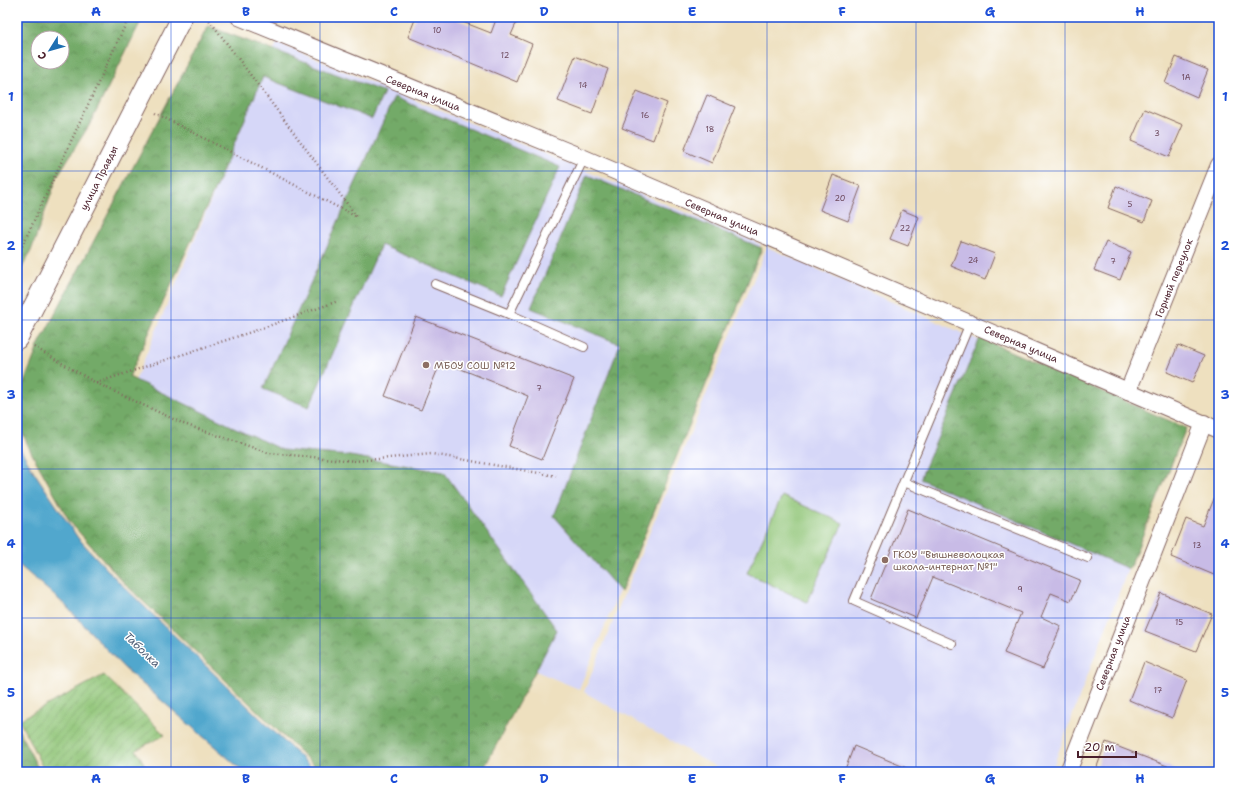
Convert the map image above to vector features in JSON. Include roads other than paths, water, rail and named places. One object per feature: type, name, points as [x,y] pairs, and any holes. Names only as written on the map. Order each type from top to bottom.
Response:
[{"type":"street","name":"улица Правды","points":[[17,338],[26,314],[182,17]]},
{"type":"street","name":"Северная улица","points":[[239,17],[584,158],[1219,430]]},
{"type":"street","name":"Горный переулок","points":[[1128,390],[1219,165]]},
{"type":"street","name":"Северная улица","points":[[1068,772],[1204,423]]},
{"type":"lane","points":[[509,314],[584,158]]},
{"type":"lane","points":[[435,284],[584,347]]},
{"type":"lane","points":[[952,644],[854,601],[970,323]]},
{"type":"lane","points":[[904,482],[1088,558]]},
{"type":"water","name":"Таболка","points":[[17,443],[34,472],[78,538],[119,582],[316,772],[244,772],[124,668],[64,604],[19,565],[17,562]]},
{"type":"place","name":"МБОУ СОШ №12","points":[[426,365]]},
{"type":"place","name":"ГКОУ \"Вышневолоцкая школа-интернат №1\"","points":[[885,560]]}]
